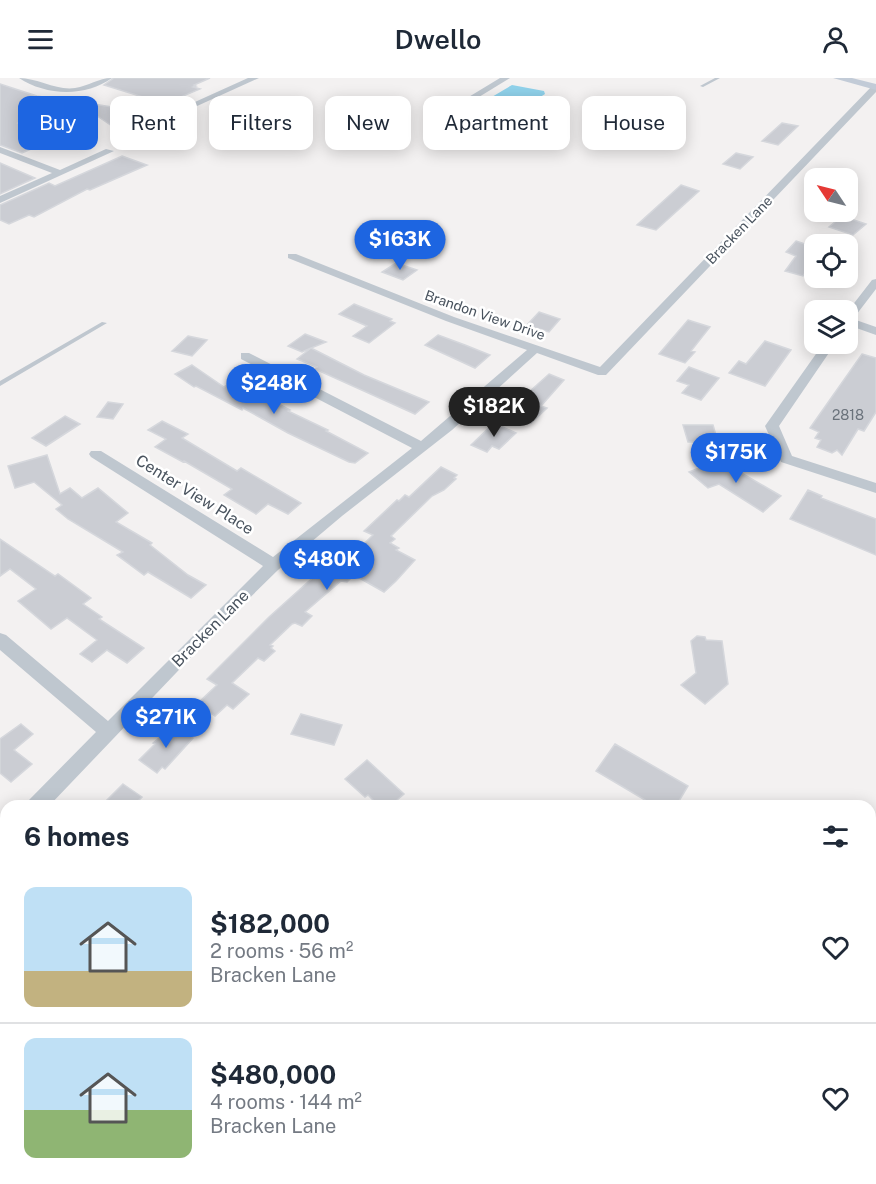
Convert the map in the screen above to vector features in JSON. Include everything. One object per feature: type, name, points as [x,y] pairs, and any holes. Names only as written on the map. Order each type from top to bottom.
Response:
[{"type":"street","points":[[23,78],[54,88],[76,91],[108,78]]},
{"type":"street","points":[[228,78],[245,83]]},
{"type":"street","points":[[197,104],[255,78]]},
{"type":"street","points":[[486,78],[503,80]]},
{"type":"street","points":[[838,78],[876,87]]},
{"type":"street","points":[[475,96],[503,80]]},
{"type":"street","name":"Bracken Lane","points":[[602,372],[876,87]]},
{"type":"street","points":[[0,150],[60,173]]},
{"type":"street","points":[[0,200],[109,151]]},
{"type":"street","name":"Brandon View Drive","points":[[292,256],[434,314],[602,372]]},
{"type":"street","points":[[858,306],[876,282]]},
{"type":"street","points":[[858,323],[876,331]]},
{"type":"street","name":"Bracken Lane","points":[[42,800],[274,565],[476,402],[535,349]]},
{"type":"street","points":[[822,354],[772,426],[786,459],[876,488]]},
{"type":"street","points":[[245,356],[421,447]]},
{"type":"street","name":"Center View Place","points":[[96,454],[274,565]]},
{"type":"street","points":[[0,640],[99,725],[111,731]]},
{"type":"lane","points":[[702,86],[718,78]]},
{"type":"lane","points":[[0,384],[104,323]]},
{"type":"water","points":[[512,85],[544,91],[545,94],[542,96],[493,96]]},
{"type":"building","points":[[114,78],[210,78],[193,87],[200,89],[183,96],[140,96],[104,85]]},
{"type":"building","points":[[0,84],[37,96],[18,96],[18,150],[29,150],[22,153],[0,145]]},
{"type":"building","points":[[98,105],[110,107],[110,125],[98,117]]},
{"type":"building","points":[[782,123],[798,126],[778,145],[762,141]]},
{"type":"building","points":[[736,153],[753,157],[740,169],[723,164]]},
{"type":"building","points":[[122,156],[147,165],[90,190],[87,189],[34,217],[29,215],[9,224],[0,220],[0,205],[49,183],[55,186]]},
{"type":"building","points":[[0,163],[35,178],[0,194]]},
{"type":"building","points":[[681,185],[699,191],[656,230],[637,225]]},
{"type":"building","points":[[858,221],[866,224],[854,234],[829,227],[835,222]]},
{"type":"building","points":[[796,241],[804,244],[803,276],[785,271],[796,256],[786,252]]},
{"type":"building","points":[[396,263],[417,270],[403,280],[382,272]]},
{"type":"building","points":[[354,304],[392,319],[390,321],[395,323],[369,343],[353,336],[367,326],[339,314]]},
{"type":"building","points":[[539,312],[560,319],[549,332],[527,325]]},
{"type":"building","points":[[688,320],[710,327],[691,351],[695,352],[685,363],[659,354]]},
{"type":"building","points":[[305,334],[326,342],[302,352],[288,346]]},
{"type":"building","points":[[438,335],[490,355],[475,368],[425,345]]},
{"type":"building","points":[[188,336],[207,340],[192,356],[172,351]]},
{"type":"building","points":[[765,341],[791,350],[765,386],[729,373],[739,361],[746,364]]},
{"type":"building","points":[[311,348],[364,375],[429,402],[415,414],[297,359]]},
{"type":"building","points":[[862,354],[876,358],[876,412],[864,431],[858,429],[842,455],[837,450],[832,453],[817,447],[821,440],[815,438],[819,432],[810,428]]},
{"type":"building","points":[[192,365],[224,387],[232,382],[277,403],[368,453],[355,463],[349,462],[288,433],[243,408],[242,410],[194,387],[175,374]]},
{"type":"building","points":[[689,367],[719,378],[701,400],[682,393],[689,385],[677,381]]},
{"type":"building","points":[[549,374],[564,380],[541,406],[547,408],[531,423],[516,416],[527,405],[518,402]]},
{"type":"building","points":[[108,402],[123,404],[113,419],[97,417]]},
{"type":"building","points":[[65,416],[80,424],[46,446],[32,438]]},
{"type":"building","points":[[162,421],[188,434],[182,438],[237,471],[241,468],[301,503],[288,514],[268,504],[256,514],[224,495],[232,489],[155,447],[166,439],[148,430]]},
{"type":"building","points":[[494,423],[516,433],[499,449],[492,446],[487,452],[471,445]]},
{"type":"building","points":[[683,425],[713,425],[718,442],[688,442]]},
{"type":"building","points":[[47,455],[60,494],[70,488],[82,498],[98,488],[128,513],[116,522],[152,543],[150,545],[188,575],[206,585],[191,598],[148,572],[144,575],[117,555],[123,552],[68,519],[56,509],[62,505],[34,482],[15,488],[8,466]]},
{"type":"building","points":[[719,460],[781,496],[763,512],[719,484],[708,488],[689,472]]},
{"type":"building","points":[[441,467],[457,475],[454,478],[456,479],[444,490],[432,496],[391,536],[395,539],[390,543],[399,548],[396,550],[415,560],[396,581],[384,592],[354,575],[347,582],[341,581],[305,612],[312,616],[302,626],[292,624],[270,645],[275,651],[264,661],[258,658],[232,683],[249,694],[233,709],[227,705],[215,716],[197,704],[217,685],[207,679],[269,617],[336,557],[345,562],[373,535],[364,531],[397,500],[399,501],[405,495],[409,497]]},
{"type":"building","points":[[808,490],[822,496],[821,498],[876,519],[876,555],[790,519]]},
{"type":"building","points":[[0,539],[55,576],[58,574],[91,598],[83,604],[102,617],[99,619],[144,648],[127,663],[107,650],[92,662],[80,654],[97,640],[67,618],[51,629],[18,601],[36,589],[10,569],[0,576]]},
{"type":"building","points":[[697,636],[705,637],[706,640],[722,641],[728,684],[705,704],[681,685],[696,673],[691,641]]},
{"type":"building","points":[[301,714],[342,725],[334,745],[291,734]]},
{"type":"building","points":[[21,724],[33,734],[14,750],[32,764],[11,782],[0,773],[0,739]]},
{"type":"building","points":[[175,725],[193,738],[165,769],[162,767],[157,773],[139,760],[155,744],[153,743]]},
{"type":"building","points":[[615,744],[688,786],[680,800],[645,800],[596,771]]},
{"type":"building","points":[[367,760],[404,794],[397,800],[373,800],[368,795],[365,797],[345,779]]},
{"type":"building","points":[[123,784],[142,797],[139,800],[107,800]]}]
